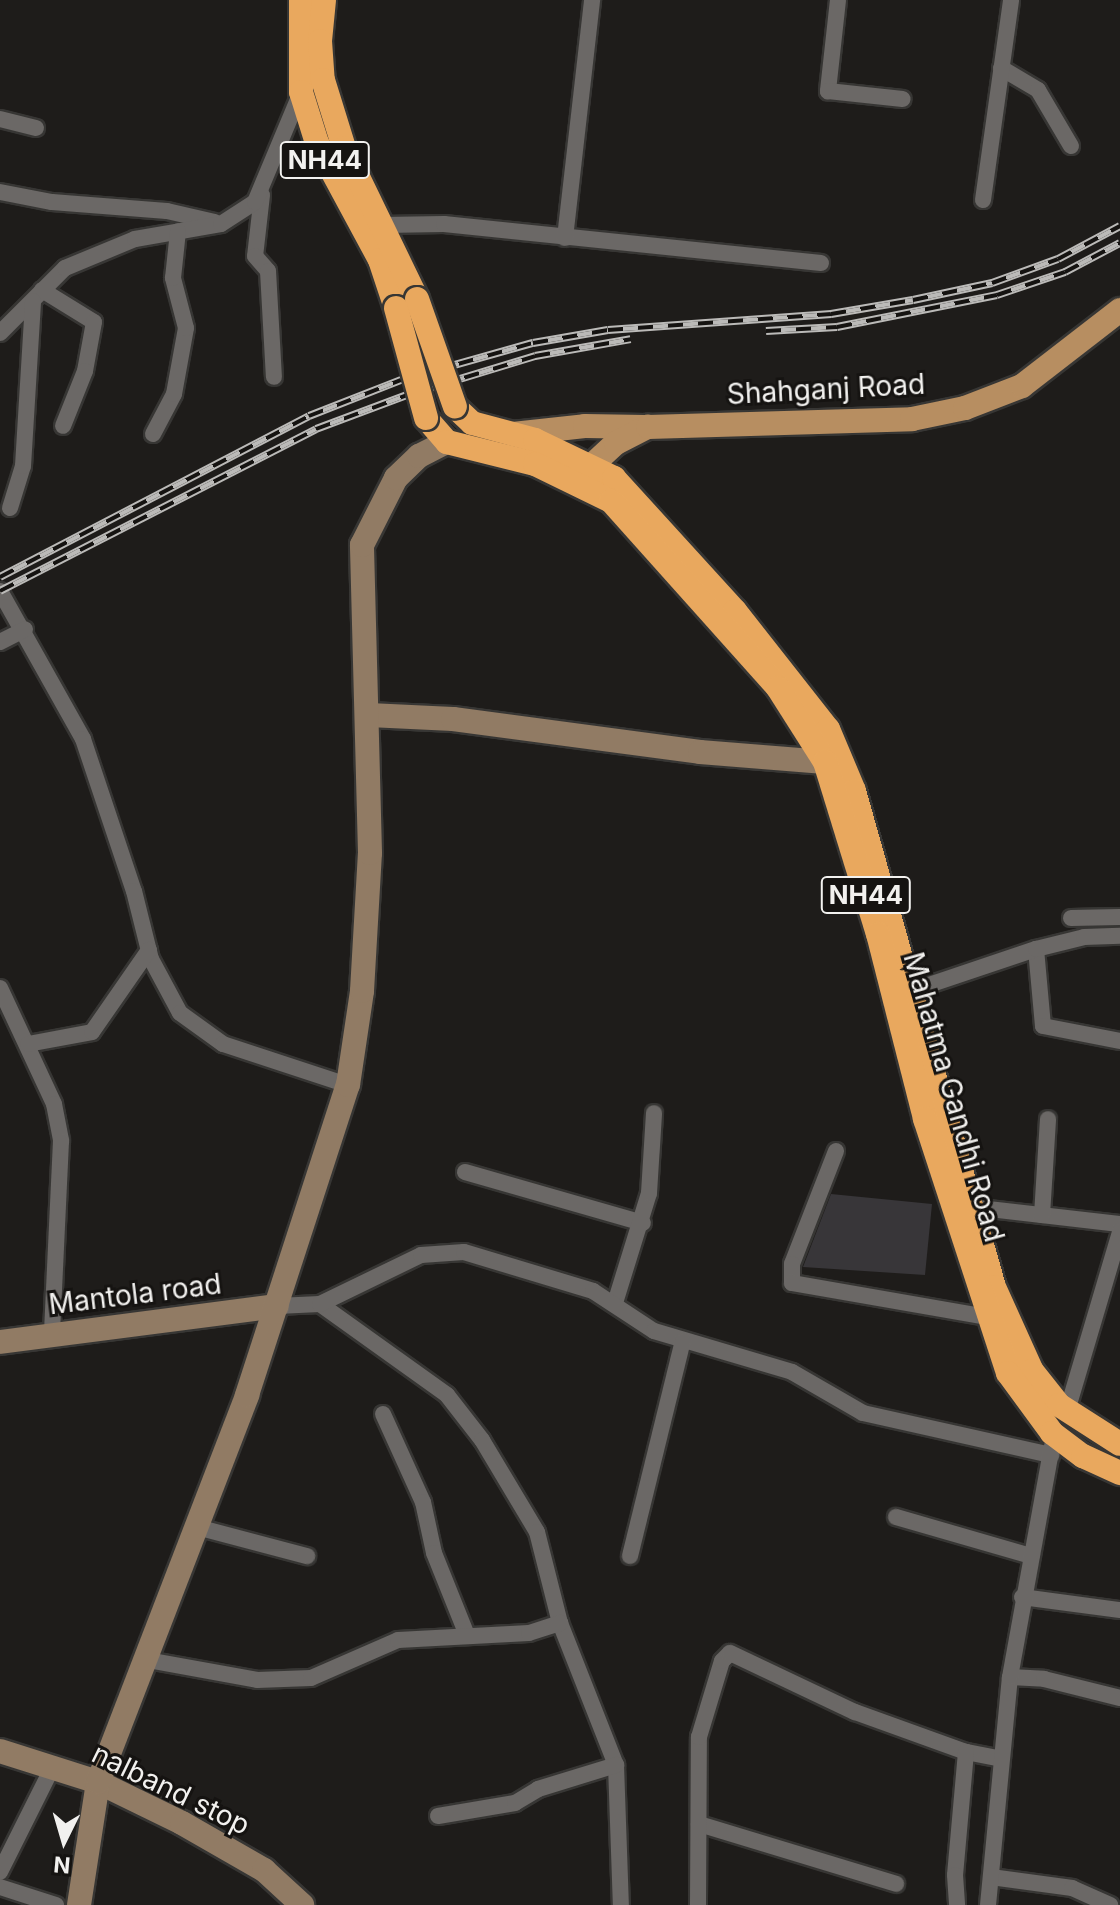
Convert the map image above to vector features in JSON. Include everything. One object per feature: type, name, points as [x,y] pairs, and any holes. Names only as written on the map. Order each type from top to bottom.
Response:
[{"type":"highway","name":"Mahatma Gandhi Road","points":[[301,0],[301,92],[317,143],[406,303],[455,407],[472,423],[513,434],[583,472],[627,490],[806,696],[835,741],[854,791],[994,1287],[1032,1371],[1067,1411],[1114,1435]]},
{"type":"highway","name":"Mahatma Gandhi Road","points":[[324,0],[320,41],[323,80],[344,148],[383,225],[406,303],[426,418],[447,442],[583,472],[778,688],[825,762],[878,934],[925,1119],[987,1317],[1008,1373],[1052,1444],[1120,1473]]},
{"type":"main road","name":"Shahganj Road","points":[[513,434],[585,426],[912,419],[965,408],[1022,386],[1120,310]]},
{"type":"main road","points":[[583,472],[648,427]]},
{"type":"main road","points":[[627,490],[620,469],[623,453],[648,427]]},
{"type":"street","points":[[565,238],[592,0]]},
{"type":"street","points":[[838,0],[828,91],[903,99]]},
{"type":"street","points":[[983,200],[1011,0]]},
{"type":"street","points":[[1001,68],[1038,90],[1071,146]]},
{"type":"street","points":[[274,377],[268,275],[255,256],[262,195],[273,150],[301,92]]},
{"type":"street","points":[[0,119],[36,128]]},
{"type":"street","points":[[0,192],[52,202],[167,211],[221,224]]},
{"type":"street","points":[[0,333],[65,268],[135,239],[221,224],[262,195]]},
{"type":"street","points":[[383,225],[444,224],[821,263]]},
{"type":"street","points":[[153,434],[174,394],[186,328],[173,278],[178,231]]},
{"type":"street","points":[[38,296],[94,322],[85,371],[63,426]]},
{"type":"street","points":[[10,508],[23,466],[38,296]]},
{"type":"street","points":[[79,1905],[98,1782],[142,1659],[197,1527],[277,1306],[348,1085],[362,991],[370,853],[369,715],[361,562],[366,529],[385,491],[407,465],[447,442]]},
{"type":"street","points":[[0,591],[25,629],[83,739],[149,950],[180,1013],[215,1039],[348,1085]]},
{"type":"street","points":[[0,642],[25,629]]},
{"type":"street","points":[[369,715],[453,719],[700,752],[825,762]]},
{"type":"street","points":[[1071,918],[1120,917]]},
{"type":"street","points":[[911,991],[1036,949],[1084,937],[1120,936]]},
{"type":"street","points":[[1036,949],[1043,1026],[1120,1041]]},
{"type":"street","points":[[28,1044],[92,1032],[149,950]]},
{"type":"street","points":[[0,988],[54,1104],[61,1141],[52,1335]]},
{"type":"street","points":[[615,1303],[643,1223],[654,1113]]},
{"type":"street","points":[[1042,1215],[1048,1119]]},
{"type":"street","points":[[836,1151],[792,1264],[792,1283],[987,1317]]},
{"type":"street","points":[[465,1172],[643,1223]]},
{"type":"street","points":[[972,1207],[1120,1224]]},
{"type":"street","points":[[1067,1411],[1120,1232]]},
{"type":"street","points":[[277,1306],[324,1302],[408,1259],[447,1252],[536,1272],[615,1303],[633,1320],[683,1341],[792,1372],[863,1413],[1052,1444],[1010,1677],[988,1905]]},
{"type":"street","points":[[324,1302],[447,1395],[463,1413],[537,1532],[560,1623],[616,1765],[621,1905]]},
{"type":"street","name":"Mantola road","points":[[0,1342],[277,1306]]},
{"type":"street","points":[[630,1556],[683,1341]]},
{"type":"street","points":[[383,1414],[423,1502],[434,1553],[467,1635]]},
{"type":"street","points":[[896,1517],[1031,1556]]},
{"type":"street","points":[[197,1527],[307,1556]]},
{"type":"street","points":[[1022,1597],[1120,1610]]},
{"type":"street","points":[[142,1659],[257,1680],[311,1678],[398,1640],[529,1633],[560,1623]]},
{"type":"street","points":[[698,1905],[701,1723],[730,1653],[855,1712],[966,1752],[1001,1759]]},
{"type":"street","points":[[1010,1677],[1044,1679],[1120,1698]]},
{"type":"street","name":"nalband stop","points":[[0,1751],[98,1782],[264,1870],[302,1905]]},
{"type":"street","points":[[957,1905],[955,1875],[966,1752]]},
{"type":"street","points":[[438,1816],[515,1803],[538,1789],[616,1765]]},
{"type":"street","points":[[2,1866],[52,1768]]},
{"type":"street","points":[[699,1824],[896,1884]]},
{"type":"street","points":[[991,1877],[1072,1888],[1110,1905]]},
{"type":"street","points":[[0,1887],[56,1905]]},
{"type":"building","points":[[831,1194],[932,1204],[925,1275],[803,1267]]},
{"type":"railway","points":[[0,577],[309,416],[401,380],[533,343],[608,330],[831,314],[913,300],[992,283],[1058,259],[1120,226]]},
{"type":"railway","points":[[766,331],[837,327],[997,295],[1065,272],[1120,243]]},
{"type":"railway","points":[[0,591],[316,429],[407,395],[535,356],[631,339]]}]
